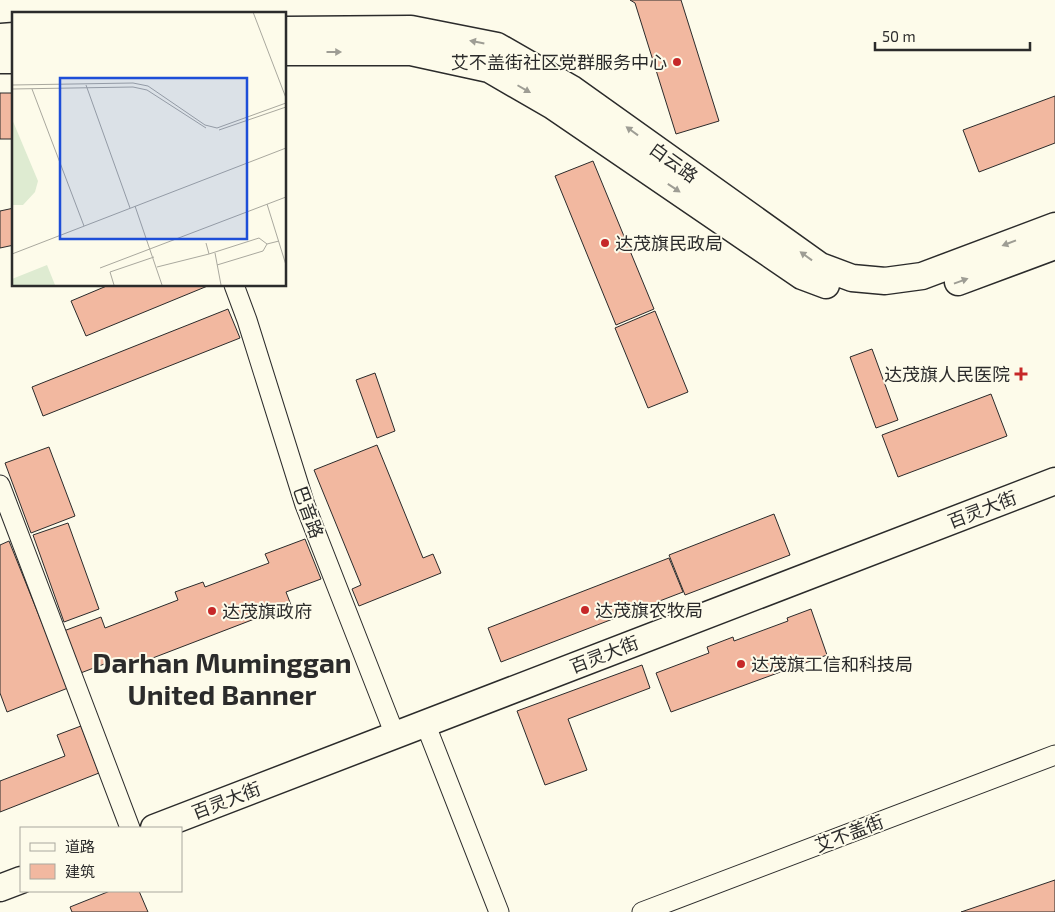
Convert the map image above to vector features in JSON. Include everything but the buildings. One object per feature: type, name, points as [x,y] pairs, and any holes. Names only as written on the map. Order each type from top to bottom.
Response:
[{"type":"street","name":"白云路","points":[[286,30],[411,29],[497,46],[572,89],[820,266],[852,278],[885,281],[922,276],[1055,226]]},
{"type":"street","name":"白云路","points":[[286,52],[411,52],[489,69],[553,106],[802,276],[849,294],[889,298],[929,292],[1055,246]]},
{"type":"street","name":"巴音路","points":[[234,286],[248,320],[305,505],[395,734]]},
{"type":"street","name":"百灵大街","points":[[157,827],[1055,481]]},
{"type":"street","points":[[0,485],[130,827]]},
{"type":"street","points":[[425,723],[499,912]]},
{"type":"street","name":"艾不盖街","points":[[642,912],[1055,755]]},
{"type":"street","points":[[0,888],[20,880]]},
{"type":"place","name":"艾不盖街社区党群服务中心","points":[[677,62]]},
{"type":"place","name":"达茂旗民政局","points":[[605,243]]},
{"type":"place","name":"达茂旗人民医院","points":[[1021,374]]},
{"type":"place","name":"达茂旗农牧局","points":[[585,610]]},
{"type":"place","name":"达茂旗政府","points":[[212,611]]},
{"type":"place","name":"达茂旗工信和科技局","points":[[741,664]]},
{"type":"district","name":"Darhan Muminggan United Banner","points":[[222,678]]}]
